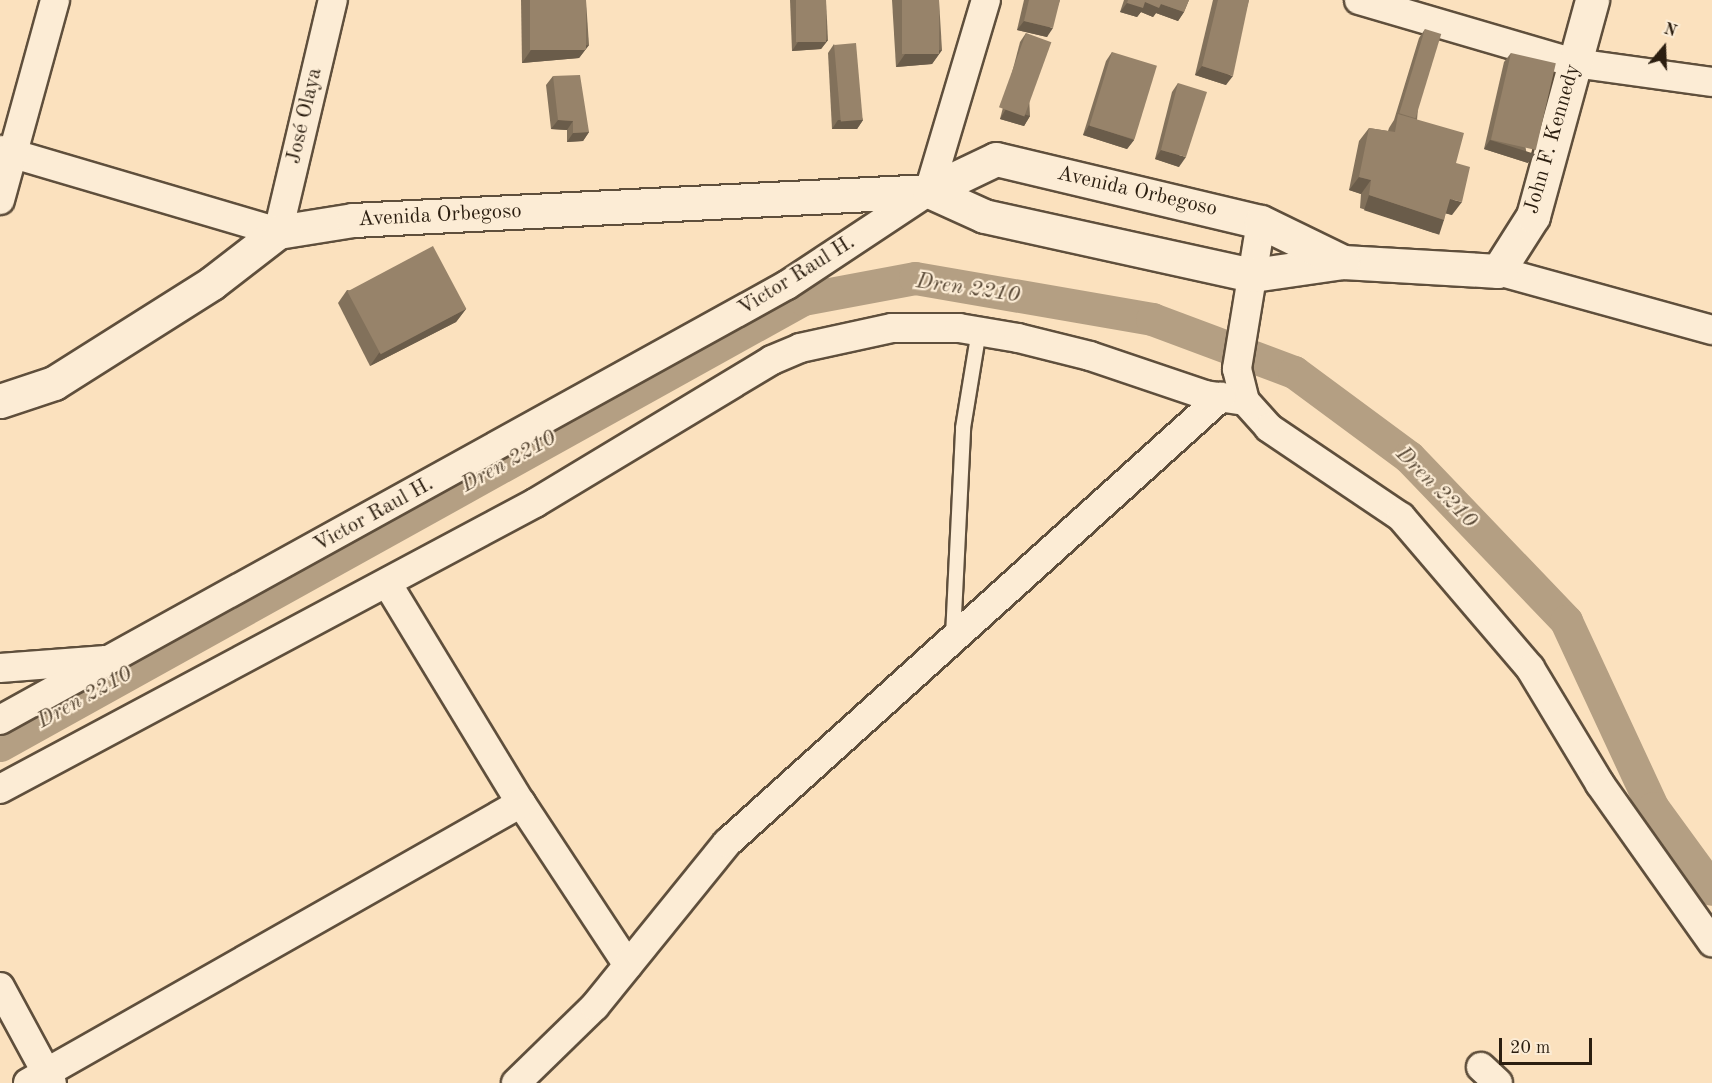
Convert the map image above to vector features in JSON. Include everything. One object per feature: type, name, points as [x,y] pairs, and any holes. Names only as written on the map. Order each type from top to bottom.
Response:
[{"type":"main road","name":"John F. Kennedy","points":[[1498,270],[1533,216],[1592,0]]},
{"type":"main road","name":"Avenida Orbegoso","points":[[0,401],[54,383],[212,283],[278,232],[353,220],[929,191],[996,159],[1261,222],[1343,262]]},
{"type":"main road","name":"Avenida Orbegoso","points":[[929,191],[984,216],[1253,275],[1343,262],[1498,270]]},
{"type":"street","points":[[0,200],[7,151],[55,0]]},
{"type":"street","name":"José Olaya","points":[[278,232],[333,0]]},
{"type":"street","points":[[929,191],[986,0]]},
{"type":"street","points":[[1359,0],[1394,5],[1575,63],[1712,82]]},
{"type":"street","points":[[7,151],[278,232]]},
{"type":"street","name":"Victor Raul H.","points":[[0,720],[787,285],[929,191]]},
{"type":"street","points":[[516,1083],[595,1006],[728,843],[953,642],[1233,399],[1261,222]]},
{"type":"street","points":[[1498,270],[1712,330]]},
{"type":"street","points":[[0,789],[535,503],[772,360],[829,339],[892,328],[979,330],[1090,356],[1233,399],[1269,428],[1401,517],[1530,668],[1600,784],[1712,942]]},
{"type":"street","points":[[387,583],[521,803],[628,965]]},
{"type":"street","points":[[0,668],[114,658]]},
{"type":"street","points":[[0,987],[42,1080],[521,803]]},
{"type":"lane","points":[[953,642],[963,437],[979,330]]},
{"type":"building","points":[[530,0],[586,0],[586,50],[530,50]]},
{"type":"building","points":[[796,0],[826,0],[826,42],[796,42]]},
{"type":"building","points":[[902,0],[939,0],[939,54],[902,54]]},
{"type":"building","points":[[1029,0],[1060,0],[1053,28],[1024,21]]},
{"type":"building","points":[[1128,0],[1189,0],[1184,12],[1161,4],[1159,8],[1145,2],[1143,8],[1127,3]]},
{"type":"building","points":[[1218,0],[1249,0],[1233,76],[1202,66]]},
{"type":"building","points":[[1425,29],[1441,34],[1416,118],[1399,113]]},
{"type":"building","points":[[1026,33],[1051,42],[1024,116],[999,107]]},
{"type":"building","points":[[856,43],[863,120],[841,122],[834,45]]},
{"type":"building","points":[[1112,52],[1157,66],[1134,139],[1089,126]]},
{"type":"building","points":[[1511,53],[1556,63],[1536,150],[1491,140]]},
{"type":"building","points":[[580,75],[589,132],[573,133],[573,121],[558,120],[553,76]]},
{"type":"building","points":[[1178,83],[1207,92],[1186,157],[1161,150]]},
{"type":"building","points":[[1398,114],[1464,133],[1456,163],[1470,167],[1462,202],[1450,199],[1444,220],[1369,195],[1371,180],[1359,177],[1369,128],[1395,132]]},
{"type":"building","points":[[433,246],[466,309],[381,354],[347,292]]},
{"type":"waterway","name":"Dren 2210","points":[[0,745],[803,299],[915,278],[1152,319],[1294,372],[1409,457],[1566,621],[1653,808],[1712,889]]}]
